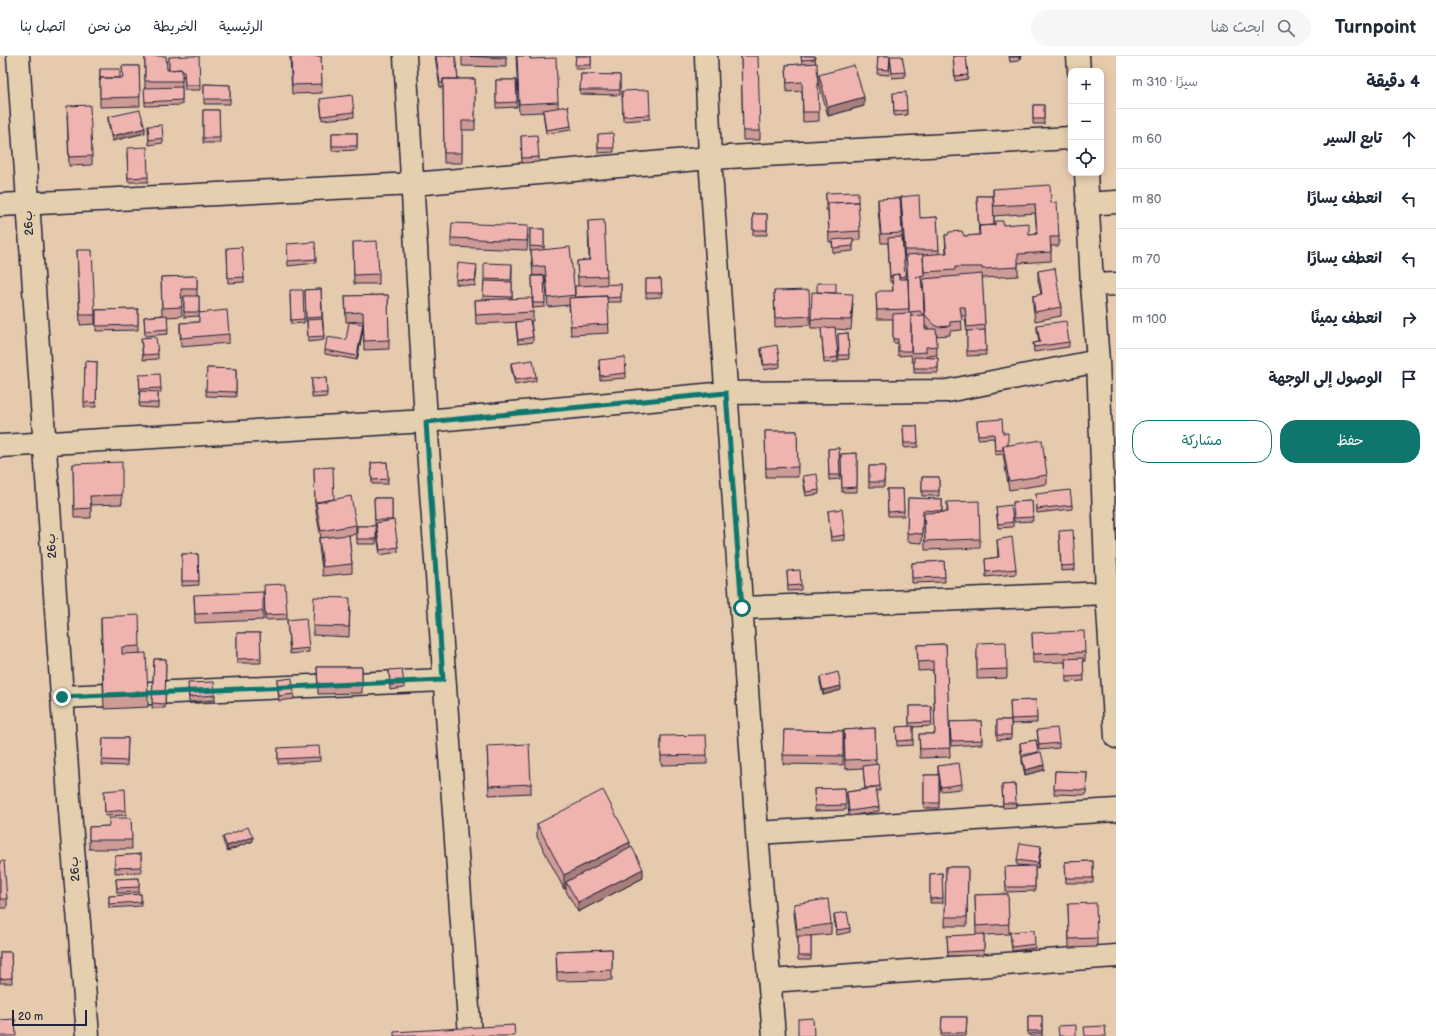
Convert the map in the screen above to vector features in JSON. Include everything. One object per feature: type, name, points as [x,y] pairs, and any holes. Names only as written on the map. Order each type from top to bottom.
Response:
[{"type":"main road","name":"26ب","points":[[18,56],[68,798],[88,1036]]},
{"type":"main road","points":[[404,56],[443,680],[470,1036]]},
{"type":"main road","points":[[706,56],[710,158],[726,393],[757,833],[774,1036]]},
{"type":"main road","points":[[1078,56],[1079,68]]},
{"type":"main road","points":[[0,205],[413,184],[710,158],[1068,138]]},
{"type":"main road","points":[[1086,176],[1092,285],[1110,517],[1107,593],[1116,737]]},
{"type":"main road","points":[[1087,204],[1116,202]]},
{"type":"main road","points":[[1092,285],[1116,284]]},
{"type":"main road","points":[[0,446],[426,422],[726,393],[947,391],[1098,361]]},
{"type":"main road","points":[[742,608],[1107,593]]},
{"type":"main road","points":[[62,697],[443,680]]},
{"type":"main road","points":[[757,833],[1116,810]]},
{"type":"main road","points":[[770,981],[1116,956]]},
{"type":"building","points":[[145,56],[166,56],[167,70],[182,69],[182,81],[145,81]]},
{"type":"building","points":[[199,56],[200,85],[185,85],[184,71],[182,71],[182,69],[169,70],[169,57]]},
{"type":"building","points":[[291,56],[321,56],[322,84],[292,85]]},
{"type":"building","points":[[436,56],[455,56],[458,79],[443,79],[443,83],[440,83]]},
{"type":"building","points":[[462,56],[506,56],[506,58]]},
{"type":"building","points":[[517,56],[530,56],[530,59],[556,58],[558,102],[519,104]]},
{"type":"building","points":[[576,56],[591,56],[591,65],[575,65]]},
{"type":"building","points":[[741,56],[758,56],[760,131],[743,131]]},
{"type":"building","points":[[801,56],[815,56],[815,59],[802,60]]},
{"type":"building","points":[[878,56],[890,56],[889,70],[877,69]]},
{"type":"building","points":[[890,56],[902,56],[905,72],[892,73]]},
{"type":"building","points":[[953,56],[966,56],[968,75],[955,76]]},
{"type":"building","points":[[817,63],[819,112],[803,112],[802,82],[787,83],[786,65]]},
{"type":"building","points":[[854,65],[864,97],[828,107],[819,75]]},
{"type":"building","points":[[122,66],[139,66],[140,97],[100,98],[100,78],[123,78]]},
{"type":"building","points":[[100,69],[120,69],[120,78],[100,78]]},
{"type":"building","points":[[581,74],[620,75],[620,90],[580,90]]},
{"type":"building","points":[[443,79],[475,79],[475,121],[462,121],[462,153],[444,153]]},
{"type":"building","points":[[496,80],[516,80],[517,102],[496,103]]},
{"type":"building","points":[[204,84],[230,85],[230,99],[204,99]]},
{"type":"building","points":[[182,87],[182,100],[145,102],[144,88]]},
{"type":"building","points":[[649,90],[650,115],[623,116],[622,91]]},
{"type":"building","points":[[906,92],[907,110],[894,112],[893,93]]},
{"type":"building","points":[[352,95],[354,112],[322,116],[320,99]]},
{"type":"building","points":[[90,105],[92,156],[69,157],[67,106]]},
{"type":"building","points":[[1033,105],[1044,105],[1044,119],[1033,119]]},
{"type":"building","points":[[568,106],[571,126],[546,130],[543,110]]},
{"type":"building","points":[[140,110],[145,128],[112,136],[108,117]]},
{"type":"building","points":[[203,110],[219,110],[220,138],[203,138]]},
{"type":"building","points":[[162,125],[163,138],[149,140],[148,126]]},
{"type":"building","points":[[332,133],[357,133],[357,146],[332,146]]},
{"type":"building","points":[[613,133],[614,148],[598,148],[598,134]]},
{"type":"building","points":[[537,135],[539,157],[522,158],[521,136]]},
{"type":"building","points":[[147,147],[148,177],[128,178],[127,148]]},
{"type":"building","points":[[1050,185],[1051,203],[1057,202],[1059,237],[1050,237],[1051,252],[1018,254],[1018,267],[982,269],[982,267],[955,267],[955,270],[924,272],[923,255],[947,253],[945,235],[948,235],[949,232],[962,231],[964,236],[980,235],[979,226],[995,225],[995,221],[1003,221],[1003,225],[1029,223],[1029,235],[1037,234],[1035,204],[994,206],[993,189]]},
{"type":"building","points":[[858,192],[858,202],[828,203],[828,205],[826,205],[826,193]]},
{"type":"building","points":[[919,195],[920,218],[937,217],[939,250],[905,250],[901,197]]},
{"type":"building","points":[[977,196],[993,196],[994,225],[979,226],[979,230]]},
{"type":"building","points":[[900,198],[902,233],[881,234],[878,199]]},
{"type":"building","points":[[858,202],[860,231],[829,233],[828,203]]},
{"type":"building","points":[[753,214],[767,214],[767,230],[753,230]]},
{"type":"building","points":[[604,220],[607,276],[578,277],[577,261],[590,260],[588,221]]},
{"type":"building","points":[[452,223],[528,226],[527,241],[451,238]]},
{"type":"building","points":[[530,229],[544,229],[544,247],[530,246]]},
{"type":"building","points":[[902,237],[905,276],[899,277],[899,274],[892,275],[892,277],[890,277],[888,238]]},
{"type":"building","points":[[853,238],[853,246],[833,248],[832,240]]},
{"type":"building","points":[[377,241],[379,274],[354,275],[353,242]]},
{"type":"building","points":[[315,242],[316,259],[288,261],[287,244]]},
{"type":"building","points":[[242,247],[244,277],[228,278],[227,248]]},
{"type":"building","points":[[570,247],[575,295],[548,298],[545,266],[533,267],[531,251]]},
{"type":"building","points":[[77,250],[92,250],[95,315],[80,315]]},
{"type":"building","points":[[923,254],[924,276],[916,277],[921,277],[924,315],[920,311],[909,312],[906,255]]},
{"type":"building","points":[[458,263],[477,265],[475,281],[456,279]]},
{"type":"building","points":[[484,263],[512,264],[511,280],[484,279]]},
{"type":"building","points":[[1055,268],[1061,307],[1035,312],[1033,296],[1042,294],[1038,271]]},
{"type":"building","points":[[899,274],[899,279],[908,279],[909,309],[877,310],[876,293],[880,291],[893,291],[892,275]]},
{"type":"building","points":[[982,274],[985,325],[967,327],[965,307],[960,307],[962,321],[950,322],[950,326],[937,327],[925,315],[923,279]]},
{"type":"building","points":[[197,276],[197,289],[181,289],[182,307],[162,308],[161,277]]},
{"type":"building","points":[[532,276],[544,276],[545,303],[533,303]]},
{"type":"building","points":[[646,279],[661,279],[662,293],[646,293]]},
{"type":"building","points":[[484,281],[512,282],[512,297],[483,296]]},
{"type":"building","points":[[817,283],[836,283],[836,293],[817,292]]},
{"type":"building","points":[[621,284],[621,297],[575,297],[575,286]]},
{"type":"building","points":[[321,289],[322,317],[306,318],[305,290]]},
{"type":"building","points":[[290,290],[303,290],[304,319],[291,320]]},
{"type":"building","points":[[809,290],[810,316],[775,318],[774,291]]},
{"type":"building","points":[[812,292],[853,294],[851,320],[811,319]]},
{"type":"building","points":[[388,295],[389,340],[364,341],[363,312],[346,313],[345,296]]},
{"type":"building","points":[[184,296],[199,296],[199,312],[184,312]]},
{"type":"building","points":[[607,296],[609,324],[571,326],[569,298]]},
{"type":"building","points":[[532,298],[533,312],[476,315],[475,300]]},
{"type":"building","points":[[138,309],[138,325],[96,326],[96,310]]},
{"type":"building","points":[[227,310],[229,334],[181,338],[180,323],[199,322],[199,313]]},
{"type":"building","points":[[911,313],[911,351],[898,351],[898,339],[893,339],[893,314]]},
{"type":"building","points":[[167,315],[168,329],[145,331],[144,317]]},
{"type":"building","points":[[925,315],[925,329],[936,329],[937,346],[926,347],[926,352],[912,353],[911,316]]},
{"type":"building","points":[[322,319],[324,336],[308,337],[307,320]]},
{"type":"building","points":[[530,320],[533,337],[518,340],[516,322]]},
{"type":"building","points":[[1066,321],[1069,342],[1034,347],[1033,343],[1040,342],[1037,325]]},
{"type":"building","points":[[349,322],[363,324],[357,356],[325,350],[327,337],[346,340]]},
{"type":"building","points":[[835,327],[838,357],[824,359],[821,328]]},
{"type":"building","points":[[985,330],[986,351],[967,351],[967,331]]},
{"type":"building","points":[[848,333],[849,355],[839,355],[838,334]]},
{"type":"building","points":[[156,337],[158,354],[143,355],[141,338]]},
{"type":"building","points":[[777,345],[780,363],[764,365],[761,348]]},
{"type":"building","points":[[625,357],[626,373],[600,376],[599,360]]},
{"type":"building","points":[[914,357],[938,358],[938,368],[914,368]]},
{"type":"building","points":[[533,360],[536,377],[515,380],[511,363]]},
{"type":"building","points":[[85,361],[97,362],[96,403],[84,402]]},
{"type":"building","points":[[207,368],[236,369],[236,392],[206,391]]},
{"type":"building","points":[[160,374],[161,388],[140,389],[139,375]]},
{"type":"building","points":[[312,378],[326,378],[327,393],[312,393]]},
{"type":"building","points":[[140,391],[158,392],[158,403],[139,403]]},
{"type":"building","points":[[1002,419],[1003,433],[1008,433],[1008,445],[1003,446],[1003,450],[995,450],[994,434],[978,435],[977,421]]},
{"type":"building","points":[[903,426],[917,426],[918,443],[904,443]]},
{"type":"building","points":[[765,431],[797,431],[798,467],[766,468]]},
{"type":"building","points":[[1042,440],[1047,475],[1009,481],[1003,446]]},
{"type":"building","points":[[839,448],[840,475],[829,475],[828,449]]},
{"type":"building","points":[[857,453],[857,487],[842,488],[841,454]]},
{"type":"building","points":[[122,462],[122,495],[90,496],[91,508],[74,509],[73,464]]},
{"type":"building","points":[[387,462],[388,479],[372,480],[371,463]]},
{"type":"building","points":[[869,466],[885,466],[884,482],[869,482]]},
{"type":"building","points":[[333,467],[334,499],[315,502],[314,468]]},
{"type":"building","points":[[817,474],[819,490],[806,492],[803,476]]},
{"type":"building","points":[[922,477],[939,477],[939,491],[922,491]]},
{"type":"building","points":[[887,489],[903,489],[904,511],[888,512]]},
{"type":"building","points":[[1070,490],[1072,505],[1037,509],[1036,494]]},
{"type":"building","points":[[351,496],[356,525],[321,531],[316,503]]},
{"type":"building","points":[[374,498],[392,498],[392,520],[375,520]]},
{"type":"building","points":[[908,498],[942,499],[942,511],[923,510],[922,534],[907,533]]},
{"type":"building","points":[[979,501],[980,539],[925,541],[924,513],[948,512],[947,502]]},
{"type":"building","points":[[1032,501],[1033,517],[1014,518],[1013,502]]},
{"type":"building","points":[[1011,505],[1013,522],[998,524],[996,507]]},
{"type":"building","points":[[842,509],[845,535],[831,537],[828,511]]},
{"type":"building","points":[[394,520],[398,547],[380,550],[376,523]]},
{"type":"building","points":[[357,526],[376,526],[376,539],[357,539]]},
{"type":"building","points":[[1073,530],[1075,565],[1061,566],[1059,531]]},
{"type":"building","points":[[349,535],[352,564],[323,567],[319,538]]},
{"type":"building","points":[[1012,537],[1016,569],[986,572],[985,559],[999,557],[997,540]]},
{"type":"building","points":[[182,554],[198,554],[199,581],[182,581]]},
{"type":"building","points":[[944,561],[945,577],[912,578],[912,563]]},
{"type":"building","points":[[800,570],[801,585],[788,586],[787,571]]},
{"type":"building","points":[[285,584],[287,614],[265,615],[264,585]]},
{"type":"building","points":[[263,592],[263,611],[195,614],[194,595]]},
{"type":"building","points":[[314,597],[350,598],[349,627],[313,626]]},
{"type":"building","points":[[139,615],[140,646],[122,647],[122,654],[146,653],[148,694],[104,696],[101,617]]},
{"type":"building","points":[[306,618],[309,648],[290,650],[287,620]]},
{"type":"building","points":[[1084,631],[1085,652],[1033,654],[1032,633]]},
{"type":"building","points":[[237,633],[260,633],[261,658],[237,659]]},
{"type":"building","points":[[1006,642],[1007,669],[977,670],[977,643]]},
{"type":"building","points":[[946,644],[950,748],[920,749],[919,734],[935,734],[933,661],[918,662],[917,645]]},
{"type":"building","points":[[1083,658],[1084,676],[1066,677],[1065,659]]},
{"type":"building","points":[[154,659],[166,659],[165,704],[152,703]]},
{"type":"building","points":[[317,667],[362,667],[362,684],[318,685]]},
{"type":"building","points":[[402,669],[404,684],[390,685],[389,670]]},
{"type":"building","points":[[838,672],[841,686],[823,690],[820,677]]},
{"type":"building","points":[[292,678],[294,694],[279,696],[277,680]]},
{"type":"building","points":[[214,682],[215,695],[189,697],[188,683]]},
{"type":"building","points":[[1036,700],[1037,718],[1011,719],[1010,701]]},
{"type":"building","points":[[909,706],[931,706],[932,722],[909,723]]},
{"type":"building","points":[[997,720],[1011,720],[1011,735],[997,735]]},
{"type":"building","points":[[981,721],[982,740],[951,741],[950,722]]},
{"type":"building","points":[[913,726],[913,740],[897,741],[896,727]]},
{"type":"building","points":[[875,728],[876,759],[845,760],[844,730]]},
{"type":"building","points":[[1057,728],[1059,743],[1039,745],[1037,730]]},
{"type":"building","points":[[784,730],[843,731],[843,756],[783,755]]},
{"type":"building","points":[[706,735],[707,755],[661,756],[661,736]]},
{"type":"building","points":[[103,738],[128,738],[127,761],[102,760]]},
{"type":"building","points":[[1036,740],[1038,752],[1022,755],[1020,743]]},
{"type":"building","points":[[529,744],[531,784],[489,786],[487,746]]},
{"type":"building","points":[[319,746],[320,757],[278,759],[278,748]]},
{"type":"building","points":[[1041,752],[1044,765],[1025,770],[1022,757]]},
{"type":"building","points":[[959,763],[962,784],[941,787],[938,766]]},
{"type":"building","points":[[878,764],[880,786],[865,788],[863,766]]},
{"type":"building","points":[[1055,771],[1087,772],[1086,790],[1054,789]]},
{"type":"building","points":[[924,775],[939,775],[939,803],[924,803]]},
{"type":"building","points":[[1015,784],[1016,803],[1003,803],[1002,785]]},
{"type":"building","points":[[845,788],[846,805],[815,806],[814,789]]},
{"type":"building","points":[[876,788],[879,807],[849,811],[847,792]]},
{"type":"building","points":[[125,789],[126,810],[105,812],[104,791]]},
{"type":"building","points":[[603,790],[630,842],[564,875],[537,824]]},
{"type":"building","points":[[109,818],[131,818],[132,840],[89,840],[89,827],[109,826]]},
{"type":"building","points":[[248,827],[253,837],[227,846],[223,837]]},
{"type":"building","points":[[1020,843],[1041,846],[1038,863],[1017,860]]},
{"type":"building","points":[[632,847],[643,869],[578,902],[566,882]]},
{"type":"building","points":[[141,854],[141,867],[115,868],[115,856]]},
{"type":"building","points":[[0,861],[4,861],[7,899],[0,899]]},
{"type":"building","points":[[1093,861],[1093,878],[1066,878],[1065,862]]},
{"type":"building","points":[[1035,866],[1035,887],[1006,887],[1005,867]]},
{"type":"building","points":[[946,867],[968,867],[967,917],[945,917]]},
{"type":"building","points":[[942,873],[943,898],[930,899],[930,874]]},
{"type":"building","points":[[139,878],[139,887],[117,888],[116,879]]},
{"type":"building","points":[[141,894],[141,902],[109,904],[109,896]]},
{"type":"building","points":[[1008,894],[1009,924],[976,926],[975,895]]},
{"type":"building","points":[[828,899],[831,924],[797,929],[794,904]]},
{"type":"building","points":[[1096,903],[1097,938],[1069,939],[1068,904]]},
{"type":"building","points":[[847,912],[850,928],[837,930],[834,914]]},
{"type":"building","points":[[1034,930],[1035,944],[1012,947],[1010,932]]},
{"type":"building","points":[[984,934],[984,950],[948,952],[947,936]]},
{"type":"building","points":[[798,936],[811,936],[811,956],[798,956]]},
{"type":"building","points":[[612,949],[612,970],[557,972],[556,951]]},
{"type":"building","points":[[0,952],[11,952],[12,978],[0,979]]},
{"type":"building","points":[[1028,1016],[1042,1016],[1042,1031],[1028,1031]]},
{"type":"building","points":[[942,1017],[967,1017],[966,1033],[941,1033]]},
{"type":"building","points":[[813,1018],[814,1036],[798,1036],[798,1019]]},
{"type":"building","points":[[15,1019],[16,1036],[0,1036],[0,1020]]},
{"type":"building","points":[[514,1025],[515,1036],[394,1036],[394,1032]]},
{"type":"building","points":[[1076,1025],[1076,1036],[1059,1036],[1058,1026]]},
{"type":"building","points":[[1105,1026],[1106,1036],[1085,1036],[1084,1027]]},
{"type":"building","points":[[1042,1033],[1042,1036],[1030,1036],[1030,1034]]},
{"type":"route","points":[[62,697],[443,680],[426,422],[726,393],[742,608]]}]
